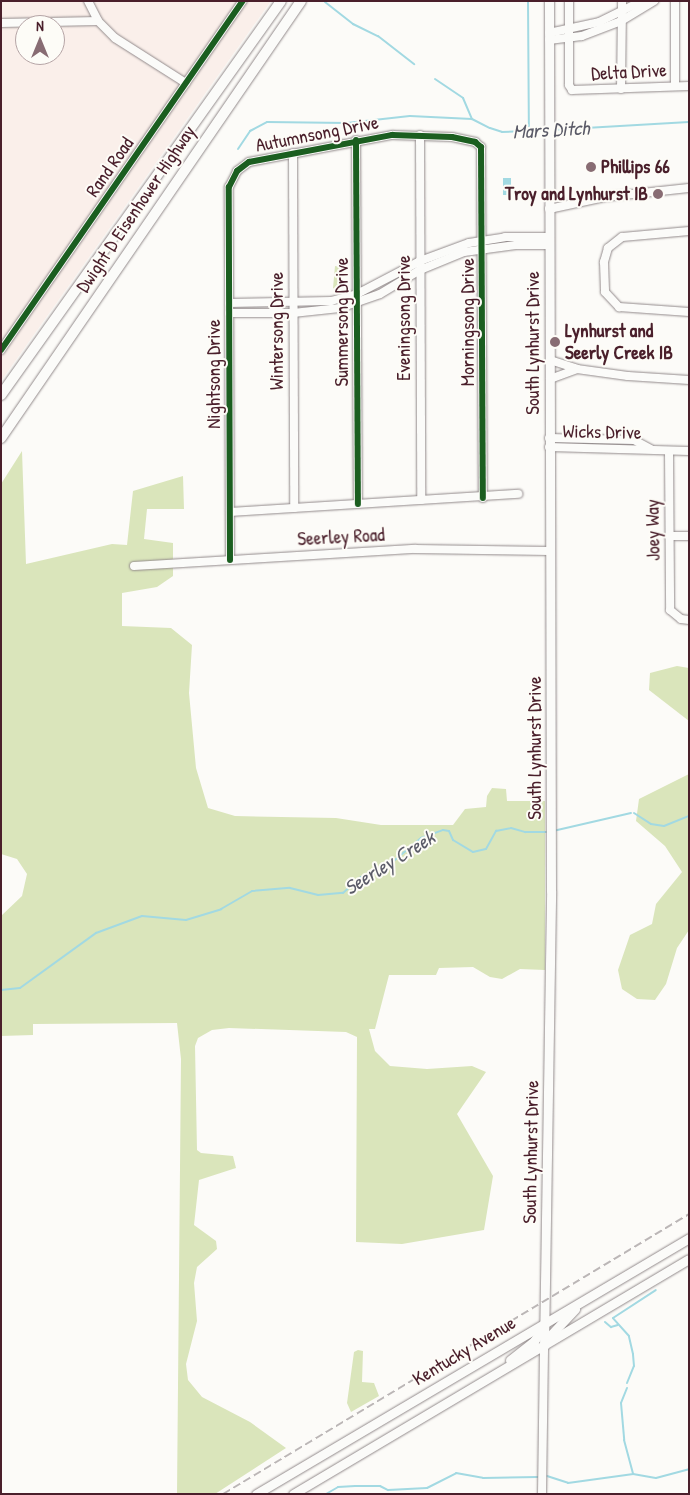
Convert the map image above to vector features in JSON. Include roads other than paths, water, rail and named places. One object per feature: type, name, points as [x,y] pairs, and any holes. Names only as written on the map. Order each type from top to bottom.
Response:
[{"type":"highway","name":"Dwight D Eisenhower Highway","points":[[1,395],[281,1]]},
{"type":"highway","name":"Dwight D Eisenhower Highway","points":[[1,438],[301,1]]},
{"type":"highway","points":[[1,448],[48,370]]},
{"type":"main road","name":"South Lynhurst Drive","points":[[544,1346],[552,839],[549,551],[549,1]]},
{"type":"main road","name":"Kentucky Avenue","points":[[256,1494],[689,1238]]},
{"type":"main road","name":"Kentucky Avenue","points":[[293,1494],[689,1259]]},
{"type":"main road","points":[[544,1346],[552,1330],[579,1302]]},
{"type":"main road","points":[[505,1369],[509,1361],[538,1337],[544,1323]]},
{"type":"street","points":[[88,1],[98,21],[123,45],[186,83]]},
{"type":"street","name":"Rand Road","points":[[1,350],[243,1]]},
{"type":"street","points":[[569,1],[569,38]]},
{"type":"street","points":[[621,89],[622,1]]},
{"type":"street","points":[[549,36],[622,12],[642,1]]},
{"type":"street","points":[[549,36],[569,38],[622,21],[654,1]]},
{"type":"street","points":[[675,1],[675,86]]},
{"type":"street","points":[[1,24],[98,21]]},
{"type":"street","name":"Delta Drive","points":[[569,38],[571,90],[689,86]]},
{"type":"street","name":"Autumnsong Drive","points":[[229,187],[242,165],[356,140],[420,135],[466,140],[481,147]]},
{"type":"street","name":"Eveningsong Drive","points":[[420,135],[421,500]]},
{"type":"street","name":"Summersong Drive","points":[[356,140],[358,504]]},
{"type":"street","name":"Morningsong Drive","points":[[481,147],[484,238],[483,498]]},
{"type":"street","name":"Wintersong Drive","points":[[293,153],[294,508]]},
{"type":"street","name":"Nightsong Drive","points":[[229,187],[230,560]]},
{"type":"street","points":[[549,209],[605,197],[689,188]]},
{"type":"street","points":[[689,231],[622,237],[608,248],[604,262],[605,291],[619,307],[689,312]]},
{"type":"street","points":[[229,313],[293,314],[340,308],[420,261],[484,238],[549,241]]},
{"type":"street","points":[[229,304],[293,305],[380,294],[441,260],[484,248],[549,241]]},
{"type":"street","points":[[550,360],[577,368],[639,378],[689,380]]},
{"type":"street","points":[[550,378],[577,368]]},
{"type":"street","name":"Wicks Drive","points":[[550,443],[634,440],[653,450],[689,451]]},
{"type":"street","name":"Joey Way","points":[[669,450],[670,610],[681,619],[689,620]]},
{"type":"street","points":[[230,512],[483,498],[518,494]]},
{"type":"street","points":[[669,536],[689,536]]},
{"type":"street","name":"Seerley Road","points":[[134,566],[415,549],[549,551]]},
{"type":"street","name":"South Lynhurst Drive","points":[[542,1494],[544,1346]]},
{"type":"water","points":[[503,178],[511,178],[511,195],[503,195]]},
{"type":"waterway","points":[[528,1],[529,130]]},
{"type":"waterway","name":"Mars Ditch","points":[[325,2],[353,24],[378,36],[414,64]]},
{"type":"waterway","name":"Mars Ditch","points":[[435,79],[463,98],[472,119],[490,128],[502,132],[547,130]]},
{"type":"waterway","points":[[238,149],[250,131],[267,122],[347,123],[410,116],[472,119]]},
{"type":"waterway","name":"Mars Ditch","points":[[551,130],[689,122]]},
{"type":"waterway","name":"Seerley Creek","points":[[553,831],[631,813]]},
{"type":"waterway","name":"Seerley Creek","points":[[634,813],[651,824],[664,826],[689,816]]},
{"type":"waterway","name":"Seerley Creek","points":[[1,990],[20,988],[96,933],[142,916],[186,920],[221,909],[252,891],[290,888],[318,895],[343,893],[361,877],[383,870],[421,838],[443,830],[449,831],[453,840],[473,852],[486,849],[496,831],[511,828],[525,832],[549,832]]},
{"type":"waterway","points":[[627,1383],[634,1366],[633,1354],[629,1336],[613,1318],[656,1290]]},
{"type":"waterway","points":[[605,1322],[611,1327],[618,1325]]},
{"type":"waterway","points":[[627,1388],[621,1403],[624,1440],[633,1474]]},
{"type":"waterway","points":[[547,1476],[568,1483],[633,1474],[656,1478],[689,1469]]},
{"type":"waterway","points":[[326,1494],[338,1487],[380,1486],[388,1490],[427,1488],[456,1473],[483,1478],[538,1477]]},
{"type":"railway","points":[[223,1494],[689,1214]]},
{"type":"place","name":"Phillips 66","points":[[591,167]]},
{"type":"place","name":"Troy and Lynhurst IB","points":[[658,194]]},
{"type":"place","name":"Lynhurst and Seerly Creek IB","points":[[555,342]]}]
